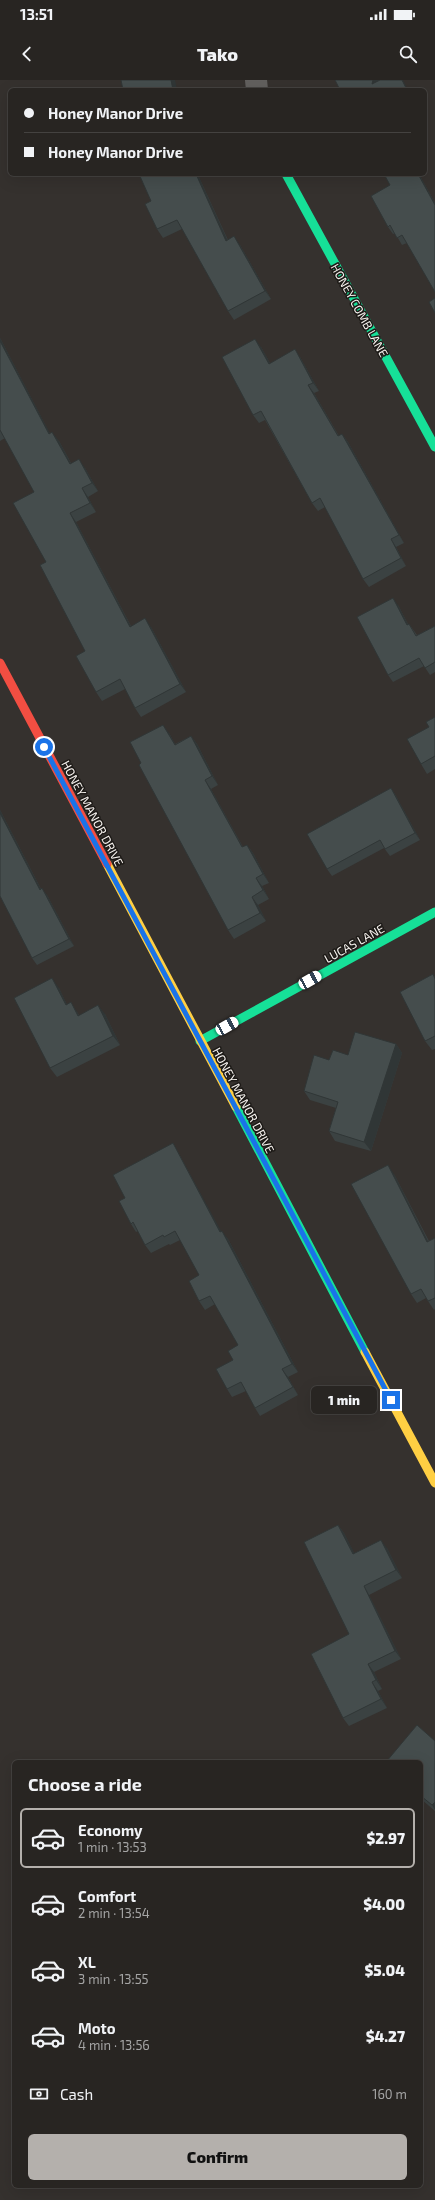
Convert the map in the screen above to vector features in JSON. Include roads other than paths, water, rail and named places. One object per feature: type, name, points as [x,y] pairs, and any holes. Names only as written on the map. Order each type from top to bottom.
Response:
[{"type":"street","name":"HONEY COMB LANE","points":[[287,176],[435,447]]},
{"type":"street","name":"HONEY MANOR DRIVE","points":[[0,663],[435,1483]]},
{"type":"street","name":"LUCAS LANE","points":[[200,1041],[435,912]]}]
